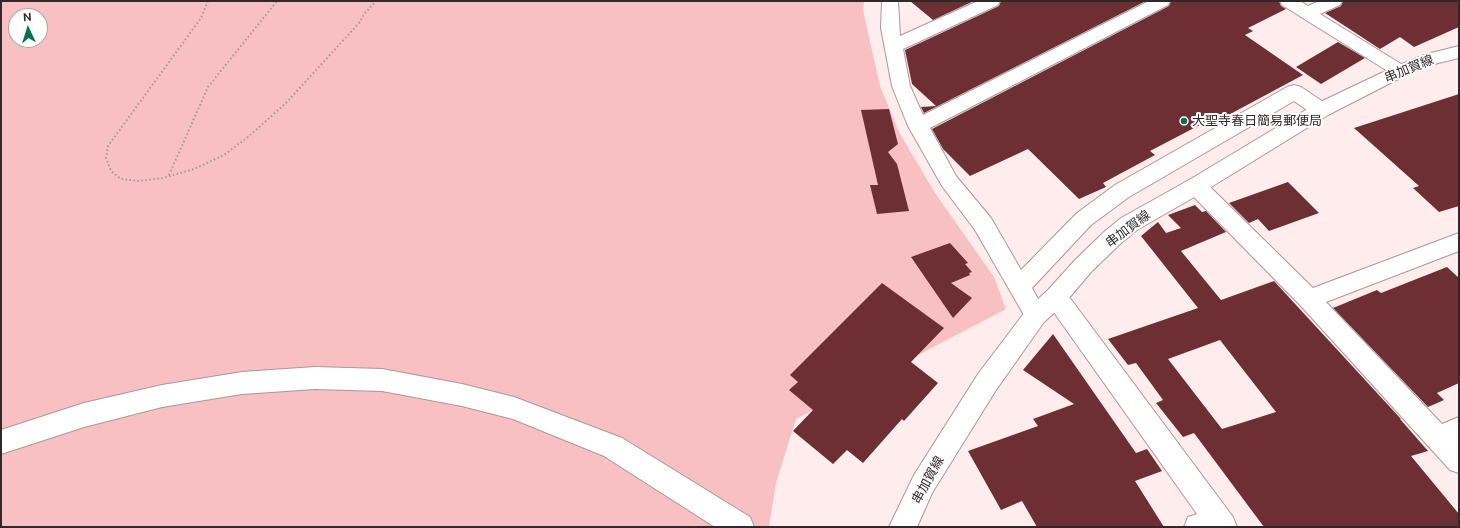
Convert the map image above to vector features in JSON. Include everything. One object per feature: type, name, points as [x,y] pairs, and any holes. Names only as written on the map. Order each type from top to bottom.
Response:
[{"type":"street","points":[[894,46],[992,1]]},
{"type":"street","points":[[918,126],[1162,1]]},
{"type":"street","points":[[1288,1],[1400,71]]},
{"type":"street","points":[[1307,13],[1334,1]]},
{"type":"street","points":[[892,2],[890,28],[901,86],[909,107],[949,181],[983,224],[1036,315]]},
{"type":"street","name":"串加賀線","points":[[903,527],[923,484],[960,424],[987,382],[1036,315],[1056,297],[1083,266],[1123,229],[1155,208],[1196,186],[1321,110],[1400,71],[1434,58],[1459,52]]},
{"type":"street","points":[[1019,287],[1084,218],[1122,191],[1294,92],[1321,110]]},
{"type":"street","points":[[1196,186],[1309,299],[1448,433],[1459,461]]},
{"type":"street","points":[[1309,299],[1459,242]]},
{"type":"street","points":[[1056,297],[1213,524]]},
{"type":"street","points":[[1,442],[84,415],[177,393],[249,382],[314,378],[382,380],[462,394],[514,408],[562,426],[613,447],[740,527]]},
{"type":"path","points":[[208,1],[201,18],[108,146],[106,158],[111,171],[121,179],[138,181],[169,176],[194,170],[224,155],[268,120],[286,103],[360,22],[364,14],[376,1]]},
{"type":"path","points":[[169,176],[208,87],[277,1]]},
{"type":"shaded area","points":[[1,1],[864,1],[863,10],[880,86],[899,132],[935,193],[994,277],[1006,309],[796,419],[776,483],[769,527],[1,527]]},
{"type":"building","points":[[910,1],[974,1],[933,20]]},
{"type":"building","points":[[1001,1],[1146,1],[924,113],[921,107],[936,106],[912,84],[905,50],[999,6]]},
{"type":"building","points":[[1171,1],[1279,1],[1281,6],[1286,9],[1248,28],[1253,31],[1245,35],[1303,75],[1221,119],[1217,116],[1150,151],[1155,155],[1103,183],[1106,187],[1079,199],[1028,149],[970,176],[943,149],[932,129],[1169,6]]},
{"type":"building","points":[[1343,1],[1459,1],[1459,27],[1414,47],[1400,37],[1380,49],[1325,13],[1341,6]]},
{"type":"building","points":[[1338,42],[1365,58],[1321,84],[1296,67]]},
{"type":"building","points":[[1459,94],[1459,206],[1439,212],[1413,188],[1419,186],[1354,128]]},
{"type":"building","points":[[889,109],[898,144],[888,152],[897,164],[909,211],[877,214],[870,185],[878,185],[861,110]]},
{"type":"building","points":[[1288,182],[1319,213],[1269,231],[1258,219],[1249,223],[1229,203]]},
{"type":"building","points":[[1195,205],[1202,212],[1206,211],[1226,232],[1181,251],[1221,300],[1274,281],[1401,419],[1428,451],[1411,456],[1459,514],[1459,527],[1264,527],[1194,433],[1183,437],[1156,403],[1163,400],[1136,363],[1128,365],[1108,339],[1198,308],[1141,236],[1158,222],[1166,233],[1181,228],[1168,215]],"holes":[[[1220,340],[1276,412],[1222,429],[1168,359]]]},
{"type":"building","points":[[950,243],[968,263],[965,264],[972,272],[969,273],[970,275],[951,283],[972,298],[953,318],[911,257]]},
{"type":"building","points":[[1447,267],[1459,278],[1459,383],[1437,393],[1444,400],[1428,407],[1333,308],[1377,290],[1381,293]]},
{"type":"building","points":[[882,283],[944,328],[911,362],[938,383],[904,421],[902,419],[863,463],[847,450],[833,464],[793,431],[813,410],[789,390],[798,382],[790,375]]},
{"type":"building","points":[[1053,334],[1136,453],[1147,449],[1162,471],[1135,481],[1164,527],[1037,527],[1022,501],[1001,510],[968,451],[1038,426],[1033,419],[1074,404],[1023,370]]},
{"type":"place","name":"大聖寺春日簡易郵便局","points":[[1184,121]]}]
